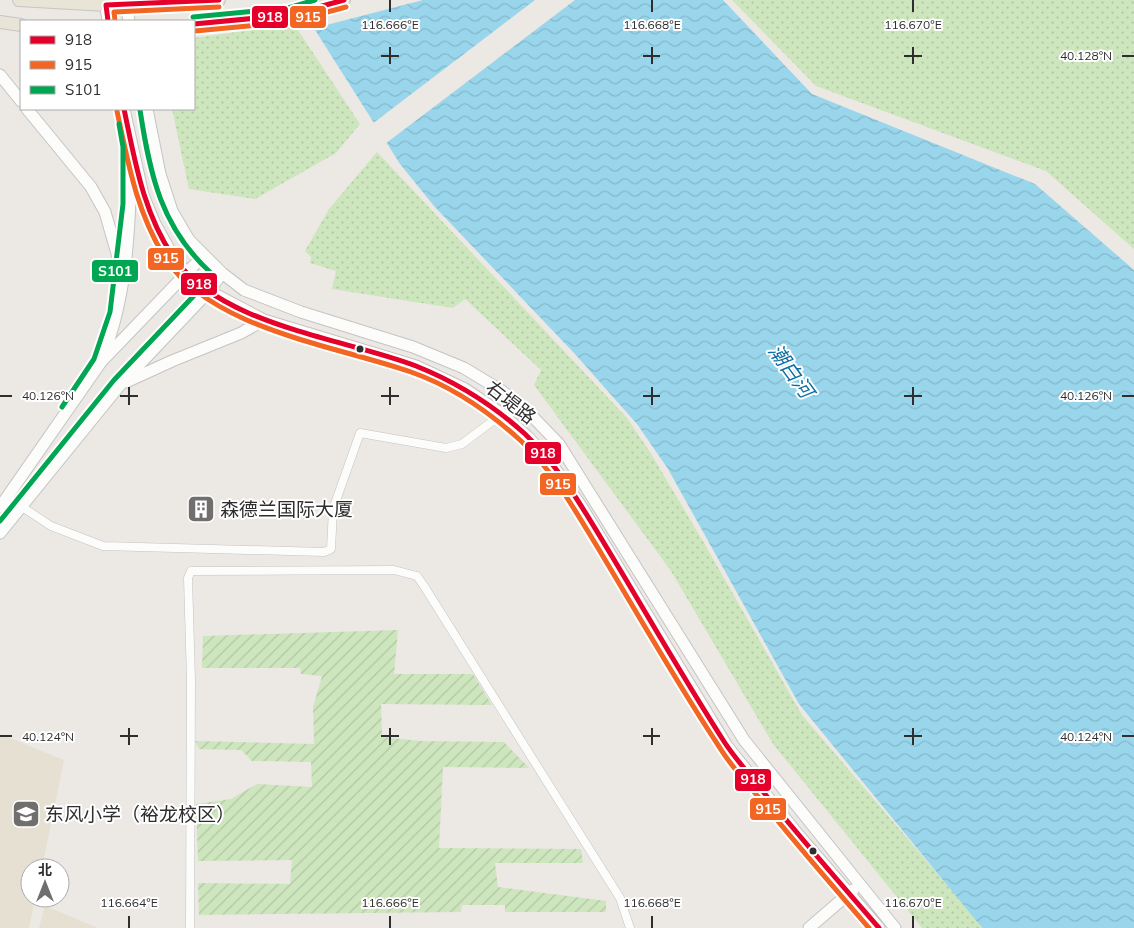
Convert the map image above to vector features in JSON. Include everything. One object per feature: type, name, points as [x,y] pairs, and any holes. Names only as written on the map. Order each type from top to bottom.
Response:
[{"type":"main road","points":[[19,0],[106,2],[219,0]]},
{"type":"main road","points":[[195,24],[289,15],[344,0]]},
{"type":"main road","points":[[106,2],[108,20]]},
{"type":"main road","points":[[125,2],[129,20]]},
{"type":"main road","points":[[0,22],[20,25]]},
{"type":"main road","points":[[0,75],[20,100]]},
{"type":"main road","points":[[29,110],[91,187],[105,212],[122,272]]},
{"type":"main road","name":"右堤路","points":[[124,110],[143,195],[155,224],[173,256],[187,274],[209,291],[264,320],[416,366],[465,389],[502,414],[528,436],[550,462],[581,506],[727,746],[796,832],[879,928]]},
{"type":"main road","name":"右堤路","points":[[147,110],[160,174],[172,211],[189,240],[222,273],[244,290],[301,312],[413,347],[464,368],[502,391],[531,415],[559,444],[744,740],[896,928]]},
{"type":"main road","points":[[101,362],[117,314],[130,205],[131,146]]},
{"type":"main road","points":[[3,502],[101,362],[203,256]]},
{"type":"main road","points":[[0,533],[120,385],[209,291],[222,273]]},
{"type":"main road","points":[[120,385],[172,361],[241,333],[264,320]]},
{"type":"main road","points":[[809,928],[860,885]]},
{"type":"street","points":[[3,502],[20,506],[51,526],[103,546],[324,552],[331,549],[333,509],[360,434],[446,448],[462,444],[502,414]]},
{"type":"street","points":[[190,928],[191,680],[188,578],[191,571],[374,570],[404,572],[417,576],[620,898],[630,928]]},
{"type":"shaded area","name":"东风小学（裕龙校区）","points":[[0,734],[64,760],[44,858],[20,858],[20,908],[33,908],[29,928],[0,928]]},
{"type":"shaded area","points":[[44,908],[50,908],[98,928],[39,928]]},
{"type":"green space","points":[[732,0],[1134,0],[1134,249],[1046,171],[816,86]]},
{"type":"green space","points":[[294,24],[360,124],[336,153],[255,199],[189,189],[172,110],[195,110],[195,38]]},
{"type":"green space","points":[[377,152],[627,418],[650,452],[704,543],[802,715],[984,928],[922,928],[773,744],[671,571],[534,385],[541,370],[465,299],[453,308],[332,289],[336,271],[310,263],[311,257],[305,251],[329,209]]},
{"type":"green space","points":[[398,630],[394,674],[473,674],[492,705],[381,704],[382,737],[420,741],[504,742],[529,768],[443,767],[439,848],[581,849],[583,863],[495,863],[498,887],[606,901],[606,912],[505,912],[505,905],[462,905],[461,912],[199,915],[198,883],[290,884],[292,860],[198,861],[196,804],[231,799],[257,784],[312,787],[311,762],[252,761],[241,750],[199,749],[195,741],[314,744],[313,707],[322,676],[301,674],[300,668],[202,668],[203,636]]},
{"type":"water","name":"潮白河","points":[[296,0],[723,0],[812,94],[1035,184],[1134,270],[1134,928],[983,928],[979,924],[799,704],[668,469],[637,424],[574,353],[434,206],[400,164]]},
{"type":"pier","points":[[293,0],[423,0],[311,29]]},
{"type":"pier","points":[[535,0],[575,0],[385,144],[372,124]]},
{"type":"transit line","name":"918","points":[[108,20],[106,5],[219,0]]},
{"type":"transit line","name":"S101","points":[[193,17],[288,8],[315,0]]},
{"type":"transit line","name":"918","points":[[195,24],[289,15],[344,0]]},
{"type":"transit line","name":"915","points":[[115,20],[114,12],[219,7]]},
{"type":"transit line","name":"915","points":[[195,31],[290,22],[346,7]]},
{"type":"transit line","name":"918","points":[[124,110],[147,205],[163,241],[174,258],[195,281],[222,300],[252,315],[286,327],[387,356],[445,379],[500,413],[538,447],[561,475],[581,506],[730,750],[793,828],[879,928]]},
{"type":"transit line","name":"S101","points":[[0,521],[114,380],[203,286],[212,274],[195,256],[169,219],[148,157],[140,110]]},
{"type":"transit line","name":"915","points":[[117,111],[135,188],[148,224],[166,259],[186,283],[213,303],[244,319],[278,332],[411,372],[440,384],[482,409],[508,429],[544,465],[574,508],[674,676],[724,755],[869,928]]},
{"type":"transit line","name":"S101","points":[[62,407],[94,359],[110,312],[123,204],[123,147],[119,124]]},
{"type":"place","name":"森德兰国际大厦","points":[[201,509]]},
{"type":"place","name":"东风小学（裕龙校区）","points":[[26,814]]}]
